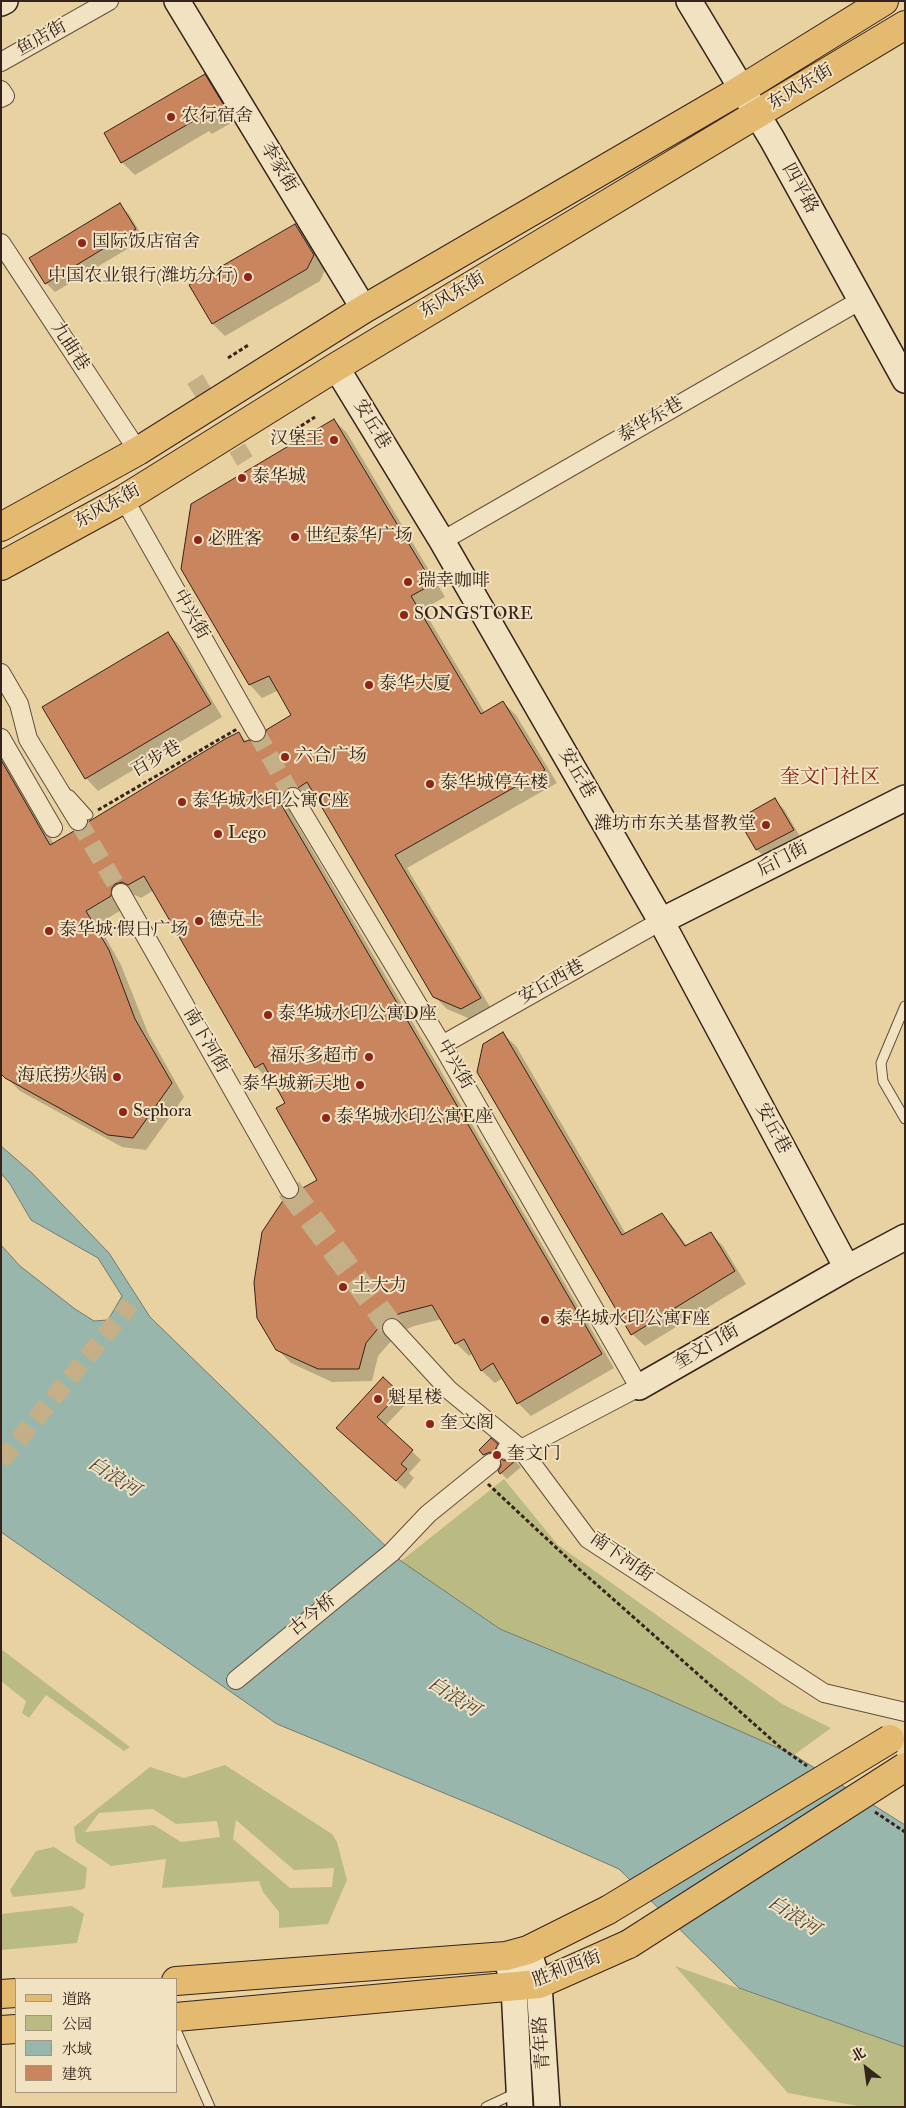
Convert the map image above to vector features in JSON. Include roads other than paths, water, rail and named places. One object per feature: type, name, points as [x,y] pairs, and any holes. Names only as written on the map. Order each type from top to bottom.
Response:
[{"type":"main road","name":"东风东街","points":[[1,527],[138,451],[364,309],[742,89],[884,1]]},
{"type":"main road","name":"东风东街","points":[[1,566],[124,499],[336,367],[905,25]]},
{"type":"main road","name":"胜利西街","points":[[178,1981],[517,1953],[608,1910],[898,1734]]},
{"type":"main road","name":"胜利西街","points":[[178,2017],[526,1986],[630,1944],[905,1767]]},
{"type":"main road","points":[[1,1994],[15,1993]]},
{"type":"main road","points":[[1,2030],[15,2029]]},
{"type":"street","points":[[1,3],[5,1]]},
{"type":"street","name":"鱼店街","points":[[1,62],[109,1]]},
{"type":"street","name":"李家街","points":[[177,1],[364,309]]},
{"type":"street","name":"四平路","points":[[689,1],[757,114],[905,380]]},
{"type":"street","points":[[1,90],[5,96],[1,98]]},
{"type":"street","name":"九曲巷","points":[[1,243],[138,451]]},
{"type":"street","name":"泰华东巷","points":[[442,541],[861,300]]},
{"type":"street","name":"安丘巷","points":[[336,367],[442,541],[661,921],[847,1268]]},
{"type":"street","name":"中兴街","points":[[124,499],[253,727]]},
{"type":"street","points":[[1,673],[19,704],[28,739]]},
{"type":"street","points":[[1,694],[46,768],[83,818]]},
{"type":"street","points":[[1,738],[53,828]]},
{"type":"street","name":"中兴街","points":[[293,797],[442,1045],[639,1387]]},
{"type":"street","name":"后门街","points":[[661,921],[905,798]]},
{"type":"street","name":"南下河街","points":[[121,893],[289,1188]]},
{"type":"street","name":"安丘西巷","points":[[442,1045],[661,921]]},
{"type":"street","name":"奎文门街","points":[[514,1449],[639,1387],[847,1268],[903,1243]]},
{"type":"street","name":"南下河街","points":[[392,1328],[449,1390],[514,1449],[588,1539],[824,1693],[905,1712]]},
{"type":"street","name":"古今桥","points":[[236,1680],[391,1553],[428,1514],[484,1468]]},
{"type":"street","name":"青年路","points":[[517,1953],[526,1986],[547,2107]]},
{"type":"street","name":"青年路","points":[[520,2099],[526,1986]]},
{"type":"lane","points":[[905,1006],[882,1063],[883,1081],[905,1120]]},
{"type":"lane","points":[[178,2035],[210,2107]]},
{"type":"lane","points":[[486,2107],[520,2099]]},
{"type":"water","name":"白浪河","points":[[1,1146],[32,1173],[109,1253],[150,1317],[401,1561],[500,1629],[647,1690],[794,1755],[905,1825],[905,2047],[739,1988],[619,1869],[497,1815],[277,1724],[1,1532],[1,1245],[20,1266],[75,1309],[94,1321],[108,1320],[122,1296],[98,1258],[31,1220],[10,1184],[1,1173]]},
{"type":"tunnel","points":[[195,379],[245,461]]},
{"type":"tunnel","points":[[256,732],[293,797]]},
{"type":"tunnel","points":[[78,821],[121,893]]},
{"type":"tunnel","points":[[289,1189],[392,1328]]},
{"type":"tunnel","points":[[1,1461],[131,1304]]},
{"type":"place","name":"农行宿舍","points":[[171,117]]},
{"type":"place","name":"国际饭店宿舍","points":[[82,243]]},
{"type":"place","name":"中国农业银行(潍坊分行)","points":[[248,277]]},
{"type":"place","name":"汉堡王","points":[[334,440]]},
{"type":"place","name":"泰华城","points":[[242,478]]},
{"type":"place","name":"世纪泰华广场","points":[[295,537]]},
{"type":"place","name":"必胜客","points":[[198,540]]},
{"type":"place","name":"瑞幸咖啡","points":[[408,582]]},
{"type":"place","name":"SONGSTORE","points":[[404,615]]},
{"type":"place","name":"泰华大厦","points":[[369,685]]},
{"type":"place","name":"六合广场","points":[[285,757]]},
{"type":"place","name":"泰华城停车楼","points":[[430,784]]},
{"type":"place","name":"泰华城水印公寓C座","points":[[182,802]]},
{"type":"place","name":"潍坊市东关基督教堂","points":[[766,825]]},
{"type":"place","name":"Lego","points":[[218,834]]},
{"type":"place","name":"德克士","points":[[199,921]]},
{"type":"place","name":"泰华城·假日广场","points":[[49,931]]},
{"type":"place","name":"泰华城水印公寓D座","points":[[268,1015]]},
{"type":"place","name":"福乐多超市","points":[[369,1057]]},
{"type":"place","name":"海底捞火锅","points":[[117,1077]]},
{"type":"place","name":"泰华城新天地","points":[[360,1085]]},
{"type":"place","name":"Sephora","points":[[123,1112]]},
{"type":"place","name":"泰华城水印公寓E座","points":[[326,1118]]},
{"type":"place","name":"土大力","points":[[343,1287]]},
{"type":"place","name":"泰华城水印公寓F座","points":[[545,1320]]},
{"type":"place","name":"魁星楼","points":[[378,1399]]},
{"type":"place","name":"奎文阁","points":[[430,1424]]},
{"type":"place","name":"奎文门","points":[[497,1455]]},
{"type":"district","name":"奎文门社区","points":[[830,779]]}]
